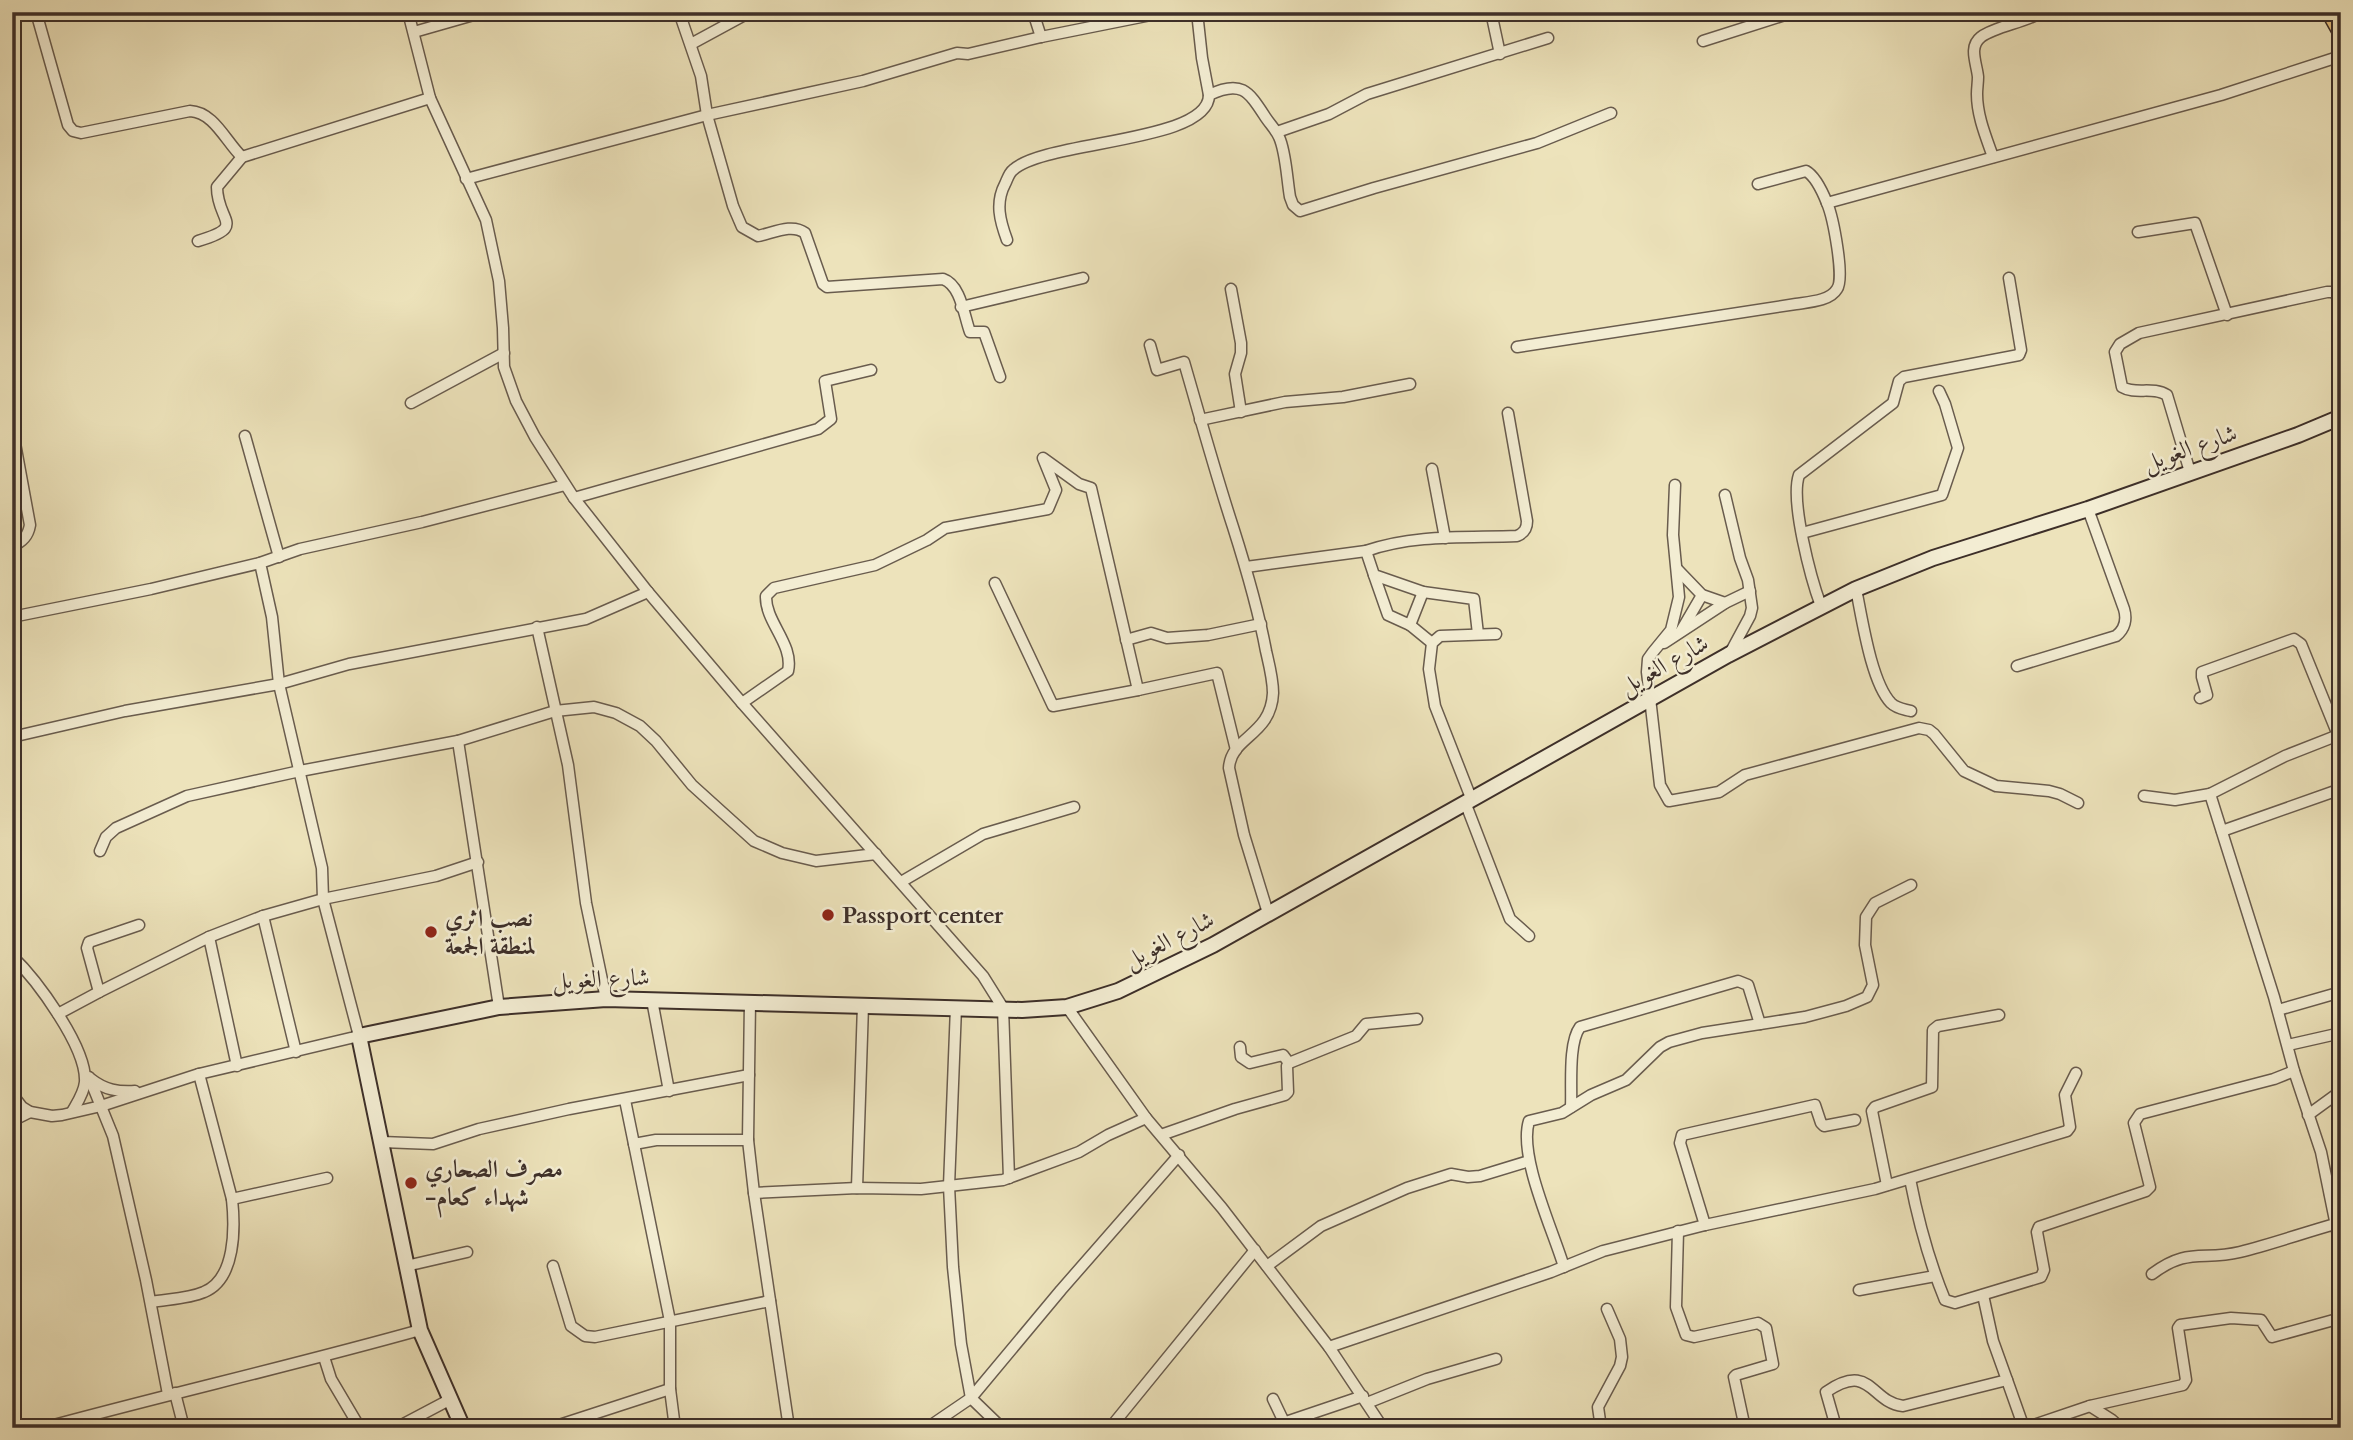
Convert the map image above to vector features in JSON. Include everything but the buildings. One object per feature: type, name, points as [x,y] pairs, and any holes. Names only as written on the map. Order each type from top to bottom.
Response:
[{"type":"highway","points":[[2331,12],[2341,30]]},
{"type":"street","points":[[36,12],[57,90],[68,125],[73,131],[81,133],[101,130],[199,111],[214,122],[242,157]]},
{"type":"street","points":[[408,12],[430,98],[486,220],[499,281],[504,367],[516,401],[573,498],[648,592],[742,703],[983,976],[1003,1009],[1009,1178]]},
{"type":"street","points":[[414,32],[484,12]]},
{"type":"street","points":[[679,12],[701,76],[707,115],[733,206],[742,227],[758,236],[793,228],[805,233],[823,284],[827,287],[943,279],[953,284],[970,332],[984,332],[1000,377]]},
{"type":"street","points":[[691,44],[750,12]]},
{"type":"street","points":[[1033,12],[1041,37]]},
{"type":"street","points":[[466,179],[707,115],[839,87],[957,53],[968,54],[1166,12]]},
{"type":"street","points":[[1007,240],[999,218],[1001,193],[1012,171],[1034,158],[1159,131],[1201,113],[1209,101],[1209,94],[1197,12]]},
{"type":"street","points":[[1491,12],[1500,54]]},
{"type":"street","points":[[1703,41],[1794,12]]},
{"type":"street","points":[[1993,157],[1979,116],[1978,78],[1973,51],[1975,44],[1987,34],[2031,19],[2042,12]]},
{"type":"street","points":[[1277,132],[1329,114],[1367,94],[1548,38]]},
{"type":"street","points":[[1827,203],[2221,95],[2341,56]]},
{"type":"street","points":[[1209,94],[1224,88],[1243,89],[1254,99],[1277,132],[1290,197],[1300,211],[1537,143],[1611,113]]},
{"type":"street","points":[[198,241],[219,235],[225,230],[227,223],[217,187],[242,157],[430,98]]},
{"type":"street","points":[[1517,346],[1828,297],[1838,289],[1841,280],[1827,203],[1811,174],[1806,171],[1758,184]]},
{"type":"street","points":[[2138,232],[2195,223],[2227,315]]},
{"type":"street","points":[[961,307],[1083,278]]},
{"type":"street","points":[[1821,606],[1802,533],[1797,483],[1799,475],[1893,403],[1899,381],[1903,377],[2019,355],[2021,350],[2010,278]]},
{"type":"street","points":[[1231,289],[1241,343],[1235,374],[1241,412]]},
{"type":"street","points":[[2190,472],[2167,395],[2156,390],[2131,391],[2123,388],[2115,352],[2120,344],[2139,333],[2328,292],[2337,294],[2341,300]]},
{"type":"street","points":[[1150,345],[1157,370],[1184,362],[1257,602],[1273,691],[1271,708],[1255,733],[1242,741],[1229,758],[1229,768],[1244,835],[1268,913]]},
{"type":"street","points":[[411,403],[504,353]]},
{"type":"street","points":[[573,498],[818,429],[831,419],[825,381],[871,370]]},
{"type":"street","points":[[1200,420],[1285,402],[1343,397],[1410,384]]},
{"type":"street","points":[[1802,533],[1942,495],[1958,449],[1939,391]]},
{"type":"street","points":[[1246,567],[1366,551],[1396,542],[1517,536],[1525,530],[1527,521],[1508,413]]},
{"type":"street","name":"شارع الغويل","points":[[359,1036],[499,1007],[606,999],[1022,1010],[1067,1007],[1118,991],[1213,945],[1728,655],[1856,589],[1933,558],[2088,509],[2341,418]]},
{"type":"street","name":"شارع الغويل","points":[[2298,435],[2311,435],[2341,425]]},
{"type":"street","points":[[245,436],[279,557]]},
{"type":"street","points":[[12,546],[24,540],[30,525],[14,438]]},
{"type":"street","points":[[742,703],[788,671],[789,662],[785,647],[765,606],[765,596],[774,588],[875,565],[927,540],[944,528],[1048,509],[1056,491],[1043,458],[1079,484],[1091,488],[1138,690]]},
{"type":"street","points":[[1432,469],[1445,538]]},
{"type":"street","points":[[12,617],[150,590],[260,563],[300,549],[422,522],[565,485]]},
{"type":"street","points":[[1675,485],[1673,535],[1679,597],[1677,612],[1671,630],[1648,659],[1647,672],[1660,785],[1669,801],[1719,792],[1745,775],[1919,728],[1934,734],[1964,771],[1996,786],[2049,791],[2078,803]]},
{"type":"street","points":[[1726,495],[1750,591],[1750,616],[1728,655]]},
{"type":"street","points":[[2017,666],[2116,636],[2125,623],[2124,609],[2088,509]]},
{"type":"street","points":[[1366,551],[1388,615],[1410,625],[1432,643]]},
{"type":"street","points":[[260,563],[272,617],[279,684],[322,868],[323,899],[359,1036],[420,1330],[463,1428]]},
{"type":"street","points":[[1676,569],[1702,595],[1725,603]]},
{"type":"street","points":[[1374,575],[1423,592],[1474,600],[1478,634]]},
{"type":"street","points":[[995,583],[1053,706],[1217,673],[1236,750]]},
{"type":"street","points":[[1856,589],[1871,659],[1880,683],[1889,702],[1897,708],[1911,711]]},
{"type":"street","points":[[1658,646],[1725,603],[1750,591]]},
{"type":"street","points":[[12,737],[125,711],[279,684],[349,664],[586,619],[648,592]]},
{"type":"street","points":[[1410,625],[1423,592]]},
{"type":"street","points":[[1679,634],[1702,595]]},
{"type":"street","points":[[1126,640],[1151,634],[1167,638],[1208,635],[1261,624]]},
{"type":"street","points":[[537,627],[568,765],[586,903],[606,999]]},
{"type":"street","points":[[1496,634],[1440,636],[1432,643],[1429,669],[1435,706],[1510,919],[1529,936]]},
{"type":"street","points":[[2144,796],[2175,800],[2210,794],[2285,756],[2339,735],[2301,644],[2294,639],[2202,672],[2207,693],[2200,698]]},
{"type":"street","points":[[100,851],[106,837],[116,828],[187,796],[458,741],[555,711],[594,707],[616,713],[640,726],[692,785],[754,841],[782,853],[816,861],[876,855]]},
{"type":"street","points":[[458,741],[499,1007]]},
{"type":"street","points":[[2222,831],[2341,789]]},
{"type":"street","points":[[2210,794],[2278,1010],[2294,1071],[2336,1193],[2335,1224],[2341,1250]]},
{"type":"street","points":[[901,882],[984,834],[1074,807]]},
{"type":"street","points":[[58,1014],[209,937],[263,916],[323,899],[436,876],[478,862]]},
{"type":"street","points":[[1564,1267],[1529,1161],[1529,1121],[1562,1113],[1591,1095],[1626,1080],[1666,1043],[1702,1033],[1805,1017],[1846,1006],[1867,997],[1873,985],[1865,945],[1869,909],[1877,902],[1911,885]]},
{"type":"street","points":[[263,916],[296,1052]]},
{"type":"street","points":[[99,992],[89,942],[139,925]]},
{"type":"street","points":[[209,937],[237,1066]]},
{"type":"street","points":[[12,956],[28,971],[67,1030],[113,1136],[172,1394],[184,1428]]},
{"type":"street","points":[[12,964],[28,971]]},
{"type":"street","points":[[1571,1107],[1573,1049],[1580,1027],[1738,981],[1748,985],[1760,1024]]},
{"type":"street","points":[[2278,1010],[2341,992]]},
{"type":"street","points":[[652,1000],[669,1091]]},
{"type":"street","points":[[750,1002],[748,1140],[789,1428]]},
{"type":"street","points":[[857,1188],[863,1005]]},
{"type":"street","points":[[956,1007],[950,1186],[953,1267],[961,1344],[971,1398],[1002,1428]]},
{"type":"street","points":[[1067,1007],[1146,1118],[1255,1250],[1329,1347],[1383,1428]]},
{"type":"street","points":[[1887,1185],[1872,1111],[1875,1107],[1932,1087],[1933,1030],[1938,1026],[1999,1015]]},
{"type":"street","points":[[1289,1063],[1356,1036],[1366,1024],[1417,1019]]},
{"type":"street","points":[[2288,1045],[2341,1033]]},
{"type":"street","points":[[12,1094],[22,1107],[30,1112],[52,1116],[101,1106],[199,1074],[359,1036]]},
{"type":"street","points":[[1240,1046],[1241,1057],[1250,1063],[1283,1055],[1289,1063]]},
{"type":"street","points":[[1161,1135],[1284,1095],[1290,1088],[1287,1066],[1289,1063]]},
{"type":"street","points":[[1910,1179],[1935,1276],[1945,1300],[1955,1303],[2041,1277],[2044,1270],[2037,1232],[2039,1227],[2148,1189],[2150,1186],[2134,1124],[2140,1114],[2274,1079],[2294,1071]]},
{"type":"street","points":[[1329,1347],[1564,1267],[1603,1251],[1678,1231],[1887,1185],[2067,1131],[2070,1127],[2065,1095],[2076,1073]]},
{"type":"street","points":[[87,1074],[102,1087],[116,1092],[146,1092]]},
{"type":"street","points":[[72,1112],[85,1086],[87,1074]]},
{"type":"street","points":[[150,1302],[203,1293],[216,1285],[233,1246],[232,1199],[199,1074]]},
{"type":"street","points":[[382,1142],[433,1144],[479,1129],[749,1075]]},
{"type":"street","points":[[2308,1115],[2341,1091]]},
{"type":"street","points":[[625,1100],[670,1321],[670,1390],[675,1428]]},
{"type":"street","points":[[1704,1225],[1680,1143],[1682,1135],[1815,1105],[1824,1126],[1855,1120]]},
{"type":"street","points":[[12,1121],[30,1112]]},
{"type":"street","points":[[754,1192],[857,1188],[921,1189],[1009,1178],[1079,1152],[1146,1118]]},
{"type":"street","points":[[634,1144],[667,1140],[748,1140]]},
{"type":"street","points":[[927,1428],[971,1398],[1179,1155]]},
{"type":"street","points":[[1267,1266],[1321,1226],[1407,1188],[1451,1174],[1480,1176],[1529,1161]]},
{"type":"street","points":[[232,1199],[327,1178]]},
{"type":"street","points":[[2152,1274],[2186,1256],[2237,1252],[2335,1224]]},
{"type":"street","points":[[1678,1231],[1676,1313],[1686,1335],[1694,1337],[1758,1323],[1766,1328],[1772,1364],[1736,1374],[1734,1377],[1745,1428]]},
{"type":"street","points":[[1110,1428],[1255,1250]]},
{"type":"street","points":[[406,1266],[467,1252]]},
{"type":"street","points":[[553,1266],[571,1326],[585,1336],[595,1337],[770,1301]]},
{"type":"street","points":[[1859,1290],[1935,1276]]},
{"type":"street","points":[[1983,1295],[1993,1342],[2024,1428],[2090,1406],[2183,1385],[2186,1380],[2178,1328],[2180,1325],[2231,1318],[2261,1320],[2272,1337],[2341,1318]]},
{"type":"street","points":[[1601,1428],[1598,1407],[1622,1357],[1620,1339],[1607,1309]]},
{"type":"street","points":[[43,1428],[420,1330]]},
{"type":"street","points":[[324,1357],[331,1379],[360,1428]]},
{"type":"street","points":[[1273,1399],[1286,1422],[1496,1359]]},
{"type":"street","points":[[1834,1420],[1826,1392],[1854,1380],[1863,1381],[1895,1404],[1903,1406],[2007,1380]]},
{"type":"street","points":[[550,1428],[670,1390]]},
{"type":"street","points":[[396,1428],[449,1399]]},
{"type":"street","points":[[2090,1406],[2121,1428]]},
{"type":"place","name":"Passport center","points":[[828,915]]},
{"type":"place","name":"نصب اثري لمنطقة الجمعة","points":[[431,932]]},
{"type":"place","name":"مصرف الصحاري -شهداء كعام","points":[[411,1183]]}]
